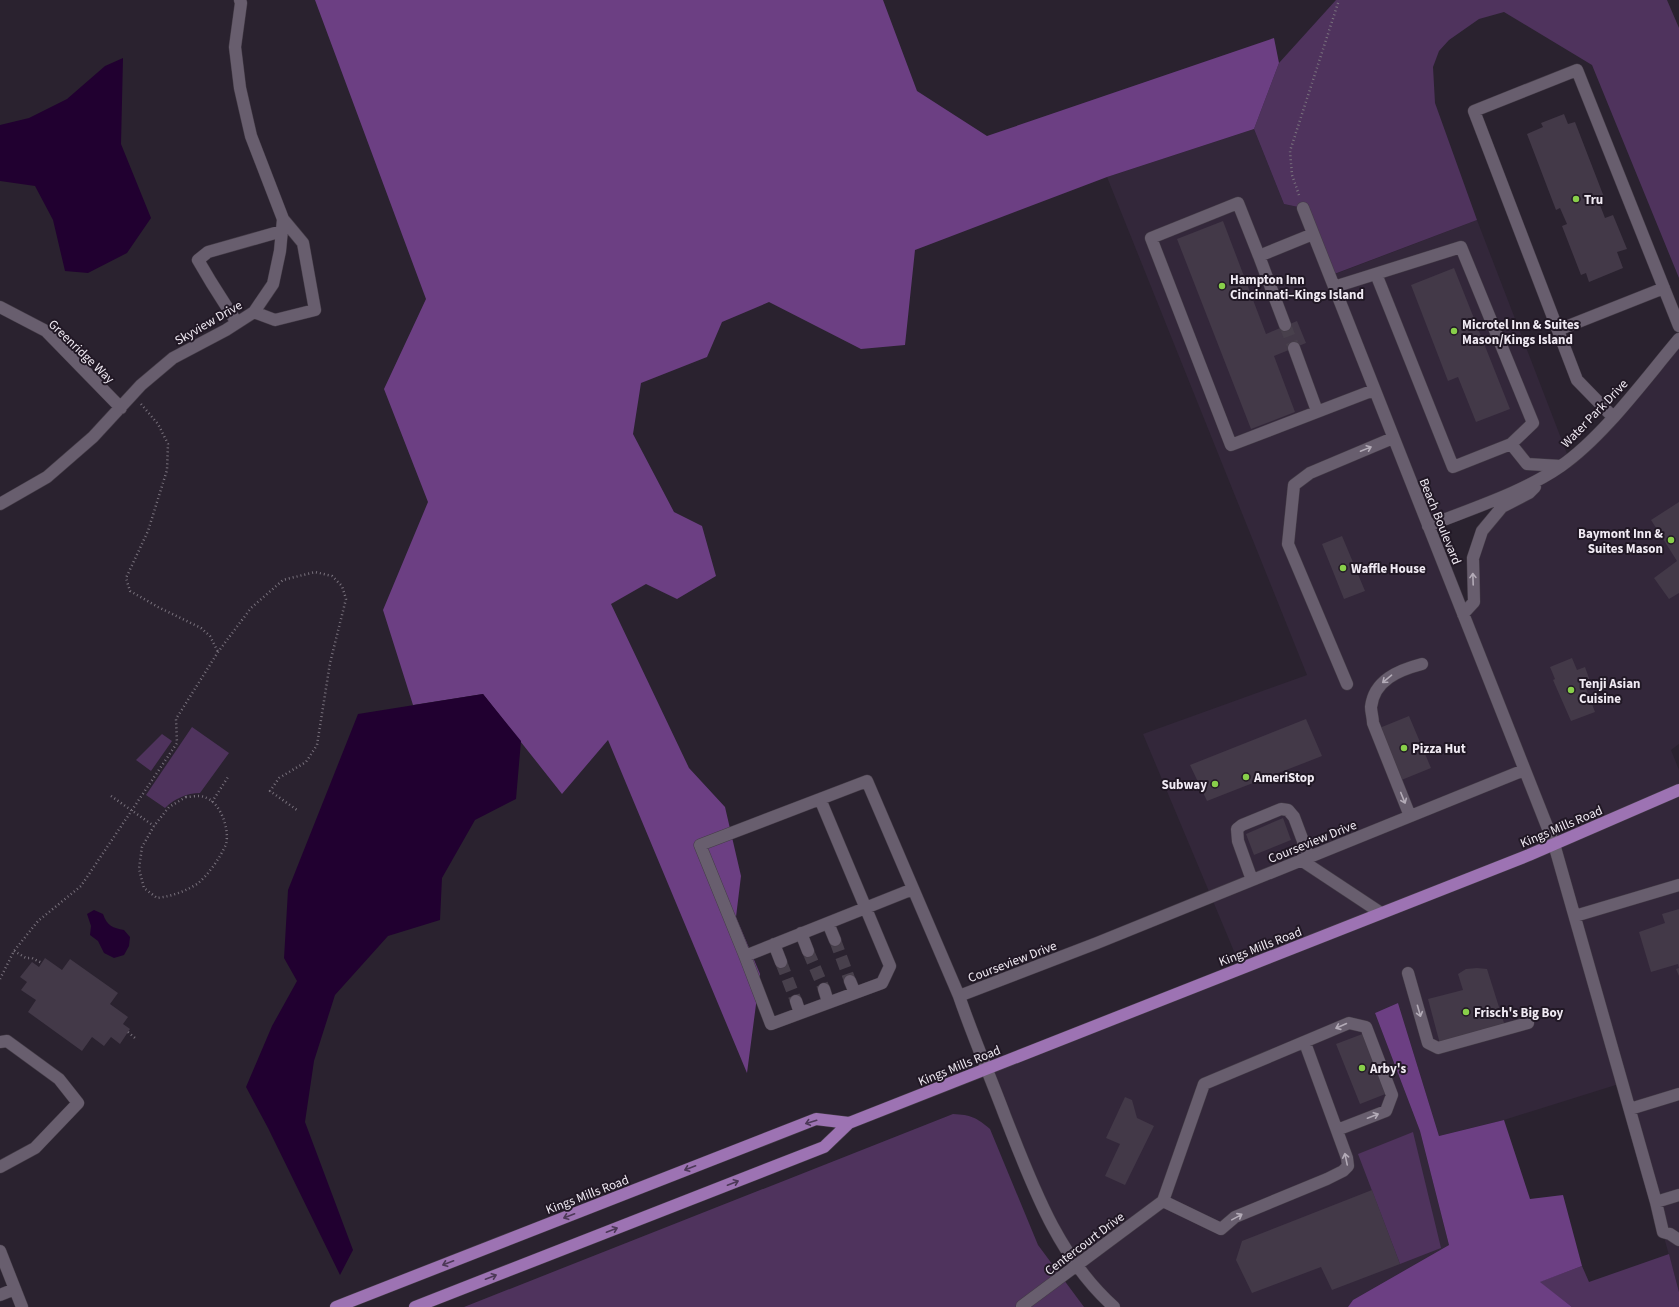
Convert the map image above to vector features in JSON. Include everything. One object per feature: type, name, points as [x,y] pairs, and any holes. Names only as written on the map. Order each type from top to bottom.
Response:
[{"type":"main road","name":"Kings Mills Road","points":[[415,1307],[824,1147],[850,1123],[1554,844],[1679,790]]},
{"type":"main road","name":"Kings Mills Road","points":[[336,1307],[816,1119],[850,1123]]},
{"type":"street","name":"Skyview Drive","points":[[0,504],[47,477],[93,437],[141,385],[173,358],[254,312],[273,284],[280,251],[283,225],[251,136],[240,88],[235,47],[241,4],[240,0]]},
{"type":"street","points":[[1613,417],[1577,380],[1474,111],[1577,70],[1679,326]]},
{"type":"street","points":[[1285,326],[1238,203],[1151,238],[1231,445],[1374,390]]},
{"type":"street","name":"Beach Boulevard","points":[[1303,208],[1554,844],[1630,1109],[1663,1232],[1670,1234],[1679,1240]]},
{"type":"street","points":[[237,323],[198,260],[208,252],[283,225],[303,243],[315,310],[275,320],[254,312]]},
{"type":"street","points":[[1259,256],[1313,234]]},
{"type":"street","points":[[1334,288],[1376,274],[1461,247],[1533,423],[1511,444],[1453,467],[1376,274]]},
{"type":"street","points":[[1558,330],[1664,288]]},
{"type":"street","name":"Greenridge Way","points":[[0,307],[46,331],[120,408]]},
{"type":"street","name":"Water Park Drive","points":[[1428,526],[1529,484],[1561,466],[1580,451],[1613,417],[1679,339]]},
{"type":"street","points":[[1294,348],[1317,412]]},
{"type":"street","points":[[1347,684],[1288,544],[1294,485],[1310,473],[1393,438]]},
{"type":"street","points":[[1511,444],[1527,464],[1561,466]]},
{"type":"street","points":[[1463,614],[1474,602],[1473,558],[1482,531],[1502,507],[1529,493],[1561,466]]},
{"type":"street","points":[[1410,816],[1373,723],[1371,708],[1379,686],[1389,676],[1406,668],[1422,664]]},
{"type":"street","name":"Courseview Drive","points":[[1114,1307],[1104,1299],[1076,1266],[1053,1229],[1032,1184],[971,1031],[959,996],[1305,859],[1524,770]]},
{"type":"street","points":[[820,799],[890,966],[882,983],[771,1024],[700,846],[820,799],[867,781],[959,996]]},
{"type":"street","points":[[1252,880],[1238,841],[1237,829],[1242,824],[1281,809],[1288,810],[1294,817],[1305,859],[1381,913]]},
{"type":"street","points":[[1575,916],[1679,885]]},
{"type":"street","points":[[745,956],[912,889]]},
{"type":"street","points":[[828,923],[834,940]]},
{"type":"street","points":[[801,933],[808,951]]},
{"type":"street","points":[[774,944],[781,962]]},
{"type":"street","points":[[1408,973],[1428,1043],[1438,1048],[1528,1023]]},
{"type":"street","points":[[850,981],[855,993]]},
{"type":"street","points":[[824,989],[828,1002]]},
{"type":"street","points":[[796,1001],[800,1013]]},
{"type":"street","points":[[1305,1043],[1347,1158],[1348,1166],[1343,1171],[1235,1217],[1221,1229],[1163,1201],[1204,1084],[1305,1043],[1349,1023],[1366,1027],[1392,1094],[1386,1111],[1337,1130]]},
{"type":"street","points":[[0,1042],[7,1041],[59,1079],[78,1103],[35,1148],[0,1167]]},
{"type":"street","points":[[1630,1109],[1679,1094]]},
{"type":"street","points":[[1656,1202],[1679,1195]]},
{"type":"street","name":"Centercourt Drive","points":[[1022,1306],[1163,1201]]},
{"type":"street","points":[[0,1251],[22,1307]]},
{"type":"street","points":[[0,1295],[15,1289]]},
{"type":"path","points":[[1303,208],[1292,175],[1290,151],[1309,98],[1339,0]]},
{"type":"path","points":[[133,395],[158,424],[168,444],[167,470],[148,531],[126,578],[130,591],[158,607],[201,628],[210,636],[218,652]]},
{"type":"path","points":[[0,979],[14,950],[38,921],[81,886],[177,743],[176,719],[218,652],[251,608],[283,580],[315,572],[332,576],[342,586],[346,599],[330,663],[317,745],[306,762],[279,778],[270,791],[297,810]]},
{"type":"path","points":[[212,802],[228,777]]},
{"type":"path","points":[[111,796],[154,826]]},
{"type":"path","points":[[186,797],[205,797],[219,807],[225,823],[226,843],[215,863],[198,883],[177,895],[157,898],[144,888],[139,869],[142,846],[154,826],[169,807],[186,797]]},
{"type":"path","points":[[14,950],[26,958],[32,958],[42,963]]},
{"type":"path","points":[[128,1032],[135,1038]]},
{"type":"shaded area","points":[[315,0],[883,0],[917,91],[987,136],[1274,38],[1279,63],[1254,129],[1107,177],[915,250],[905,345],[861,349],[769,302],[722,322],[707,357],[641,383],[633,434],[674,512],[702,526],[716,576],[677,599],[646,584],[611,604],[689,768],[725,807],[741,876],[736,917],[760,974],[747,1073],[608,740],[562,794],[483,694],[413,705],[383,610],[428,502],[384,389],[426,299]]},
{"type":"shaded area","points":[[1336,0],[1667,0],[1679,28],[1679,278],[1592,65],[1504,12],[1479,19],[1449,40],[1439,51],[1433,67],[1435,103],[1477,220],[1329,276],[1303,208],[1284,204],[1254,129],[1279,63]]},
{"type":"shaded area","points":[[123,58],[121,144],[151,218],[127,253],[88,273],[65,271],[53,220],[35,186],[0,181],[0,125],[29,118],[67,99],[105,66]]},
{"type":"shaded area","points":[[1254,129],[1284,204],[1303,208],[1330,276],[1477,220],[1569,459],[1679,339],[1679,744],[1671,750],[1679,770],[1679,1292],[1622,1083],[1504,1120],[1439,1136],[1398,1003],[1375,1013],[1420,1131],[1449,1245],[1353,1300],[1348,1307],[1119,1307],[1059,1240],[987,1069],[1241,968],[1143,734],[1307,675],[1107,177]],"holes":[[[1529,493],[1482,531],[1474,601],[1462,614],[1428,526]]]},
{"type":"shaded area","points":[[483,694],[521,741],[516,799],[475,820],[442,878],[440,920],[388,936],[335,995],[314,1061],[305,1122],[353,1250],[340,1275],[268,1128],[246,1087],[272,1026],[297,981],[284,958],[288,890],[358,714]]},
{"type":"shaded area","points":[[192,727],[229,753],[200,793],[181,797],[165,808],[146,795]]},
{"type":"shaded area","points":[[162,734],[172,741],[151,771],[136,760]]},
{"type":"shaded area","points":[[94,910],[103,914],[106,921],[111,926],[124,930],[130,937],[129,946],[124,955],[114,958],[104,953],[98,941],[90,935],[91,926],[87,914]]},
{"type":"shaded area","points":[[1398,1003],[1439,1136],[1504,1120],[1530,1199],[1563,1195],[1582,1266],[1540,1282],[1572,1307],[1348,1307],[1353,1300],[1449,1245],[1420,1131],[1375,1013]]},
{"type":"shaded area","points":[[953,1114],[973,1117],[990,1129],[1038,1245],[1084,1307],[464,1307]]},
{"type":"shaded area","points":[[1413,1132],[1441,1248],[1400,1264],[1358,1154]]},
{"type":"shaded area","points":[[1669,1254],[1679,1292],[1679,1307],[1572,1307],[1539,1282],[1582,1266],[1589,1282]]},
{"type":"building","name":"Tru","points":[[1564,114],[1568,124],[1575,122],[1604,197],[1598,200],[1605,218],[1613,215],[1627,249],[1617,252],[1623,268],[1589,282],[1586,273],[1581,275],[1562,226],[1567,224],[1560,208],[1556,210],[1527,134],[1543,127],[1541,123]]},
{"type":"building","name":"Hampton Inn Cincinnati–Kings Island","points":[[1223,221],[1266,334],[1297,321],[1306,343],[1274,356],[1295,412],[1251,429],[1177,239]]},
{"type":"building","name":"Microtel Inn & Suites Mason/Kings Island","points":[[1454,268],[1510,409],[1476,422],[1458,377],[1448,381],[1411,285]]},
{"type":"building","name":"Baymont Inn & Suites Mason","points":[[1679,502],[1679,593],[1669,599],[1654,578],[1677,561],[1651,520]]},
{"type":"building","name":"Waffle House","points":[[1342,536],[1365,591],[1344,599],[1322,544]]},
{"type":"building","name":"Tenji Asian Cuisine","points":[[1572,658],[1577,670],[1585,667],[1590,681],[1584,683],[1595,712],[1571,721],[1553,680],[1555,679],[1550,667]]},
{"type":"building","name":"Pizza Hut","points":[[1409,716],[1431,768],[1399,781],[1377,729]]},
{"type":"building","points":[[1306,719],[1322,756],[1207,801],[1190,765]]},
{"type":"building","points":[[1283,818],[1291,840],[1254,855],[1246,834]]},
{"type":"building","points":[[1679,909],[1679,968],[1678,964],[1651,972],[1639,932],[1665,923],[1662,914]]},
{"type":"building","points":[[45,958],[62,970],[70,959],[118,993],[110,1004],[128,1017],[123,1024],[130,1029],[120,1044],[111,1037],[104,1046],[92,1037],[82,1051],[28,1012],[36,1000],[21,990],[27,982],[20,977],[32,962],[39,967]]},
{"type":"building","points":[[1679,968],[1679,976],[1676,969]]},
{"type":"building","name":"Frisch's Big Boy","points":[[1466,969],[1487,969],[1505,1026],[1440,1044],[1428,999],[1463,990],[1458,974]]},
{"type":"building","name":"Arby's","points":[[1365,1033],[1388,1093],[1360,1104],[1336,1044]]},
{"type":"building","points":[[1125,1097],[1132,1100],[1137,1118],[1154,1126],[1125,1185],[1105,1176],[1120,1144],[1106,1138]]},
{"type":"building","points":[[1372,1190],[1400,1264],[1332,1290],[1321,1267],[1252,1293],[1236,1260],[1242,1241]]},
{"type":"tunnel","points":[[1285,325],[1294,348]]},
{"type":"tunnel","points":[[835,940],[850,981]]},
{"type":"tunnel","points":[[808,951],[824,989]]},
{"type":"tunnel","points":[[781,962],[796,1001]]},
{"type":"place","name":"Tru","points":[[1576,199]]},
{"type":"place","name":"Hampton Inn Cincinnati–Kings Island","points":[[1222,286]]},
{"type":"place","name":"Microtel Inn & Suites Mason/Kings Island","points":[[1454,331]]},
{"type":"place","name":"Baymont Inn & Suites Mason","points":[[1671,540]]},
{"type":"place","name":"Waffle House","points":[[1343,568]]},
{"type":"place","name":"Tenji Asian Cuisine","points":[[1571,690]]},
{"type":"place","name":"Pizza Hut","points":[[1404,748]]},
{"type":"place","name":"AmeriStop","points":[[1246,777]]},
{"type":"place","name":"Subway","points":[[1215,784]]},
{"type":"place","name":"Frisch's Big Boy","points":[[1466,1012]]},
{"type":"place","name":"Arby's","points":[[1362,1068]]}]
